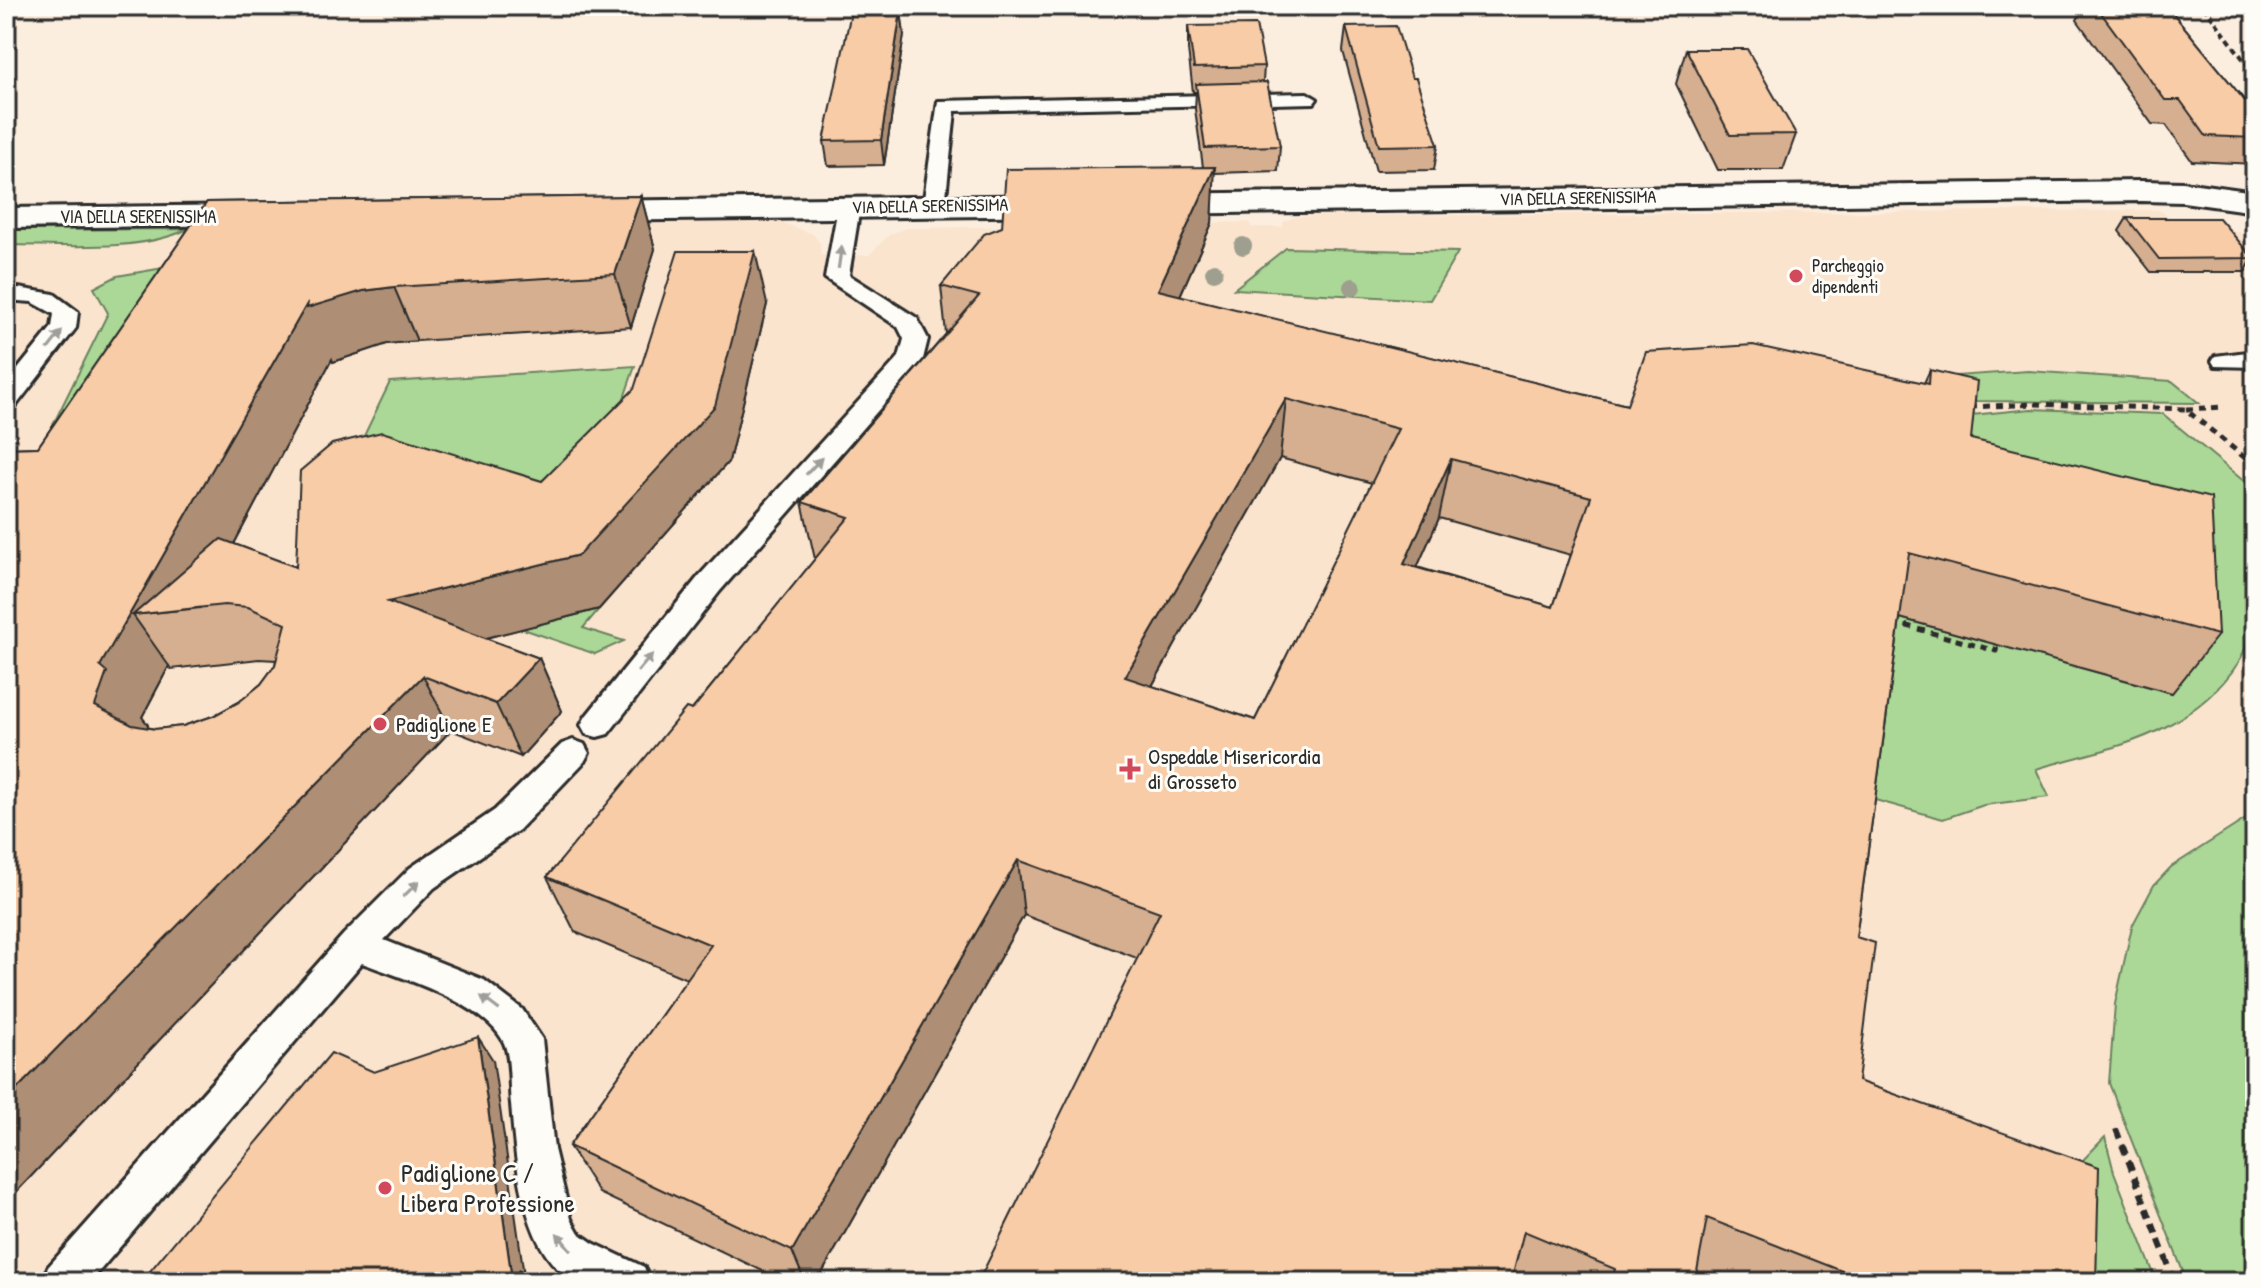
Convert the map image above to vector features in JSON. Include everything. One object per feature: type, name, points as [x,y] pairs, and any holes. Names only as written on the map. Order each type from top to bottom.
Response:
[{"type":"street","name":"VIA DELLA SERENISSIMA","points":[[2142,191],[2255,221]]},
{"type":"street","name":"VIA DELLA SERENISSIMA","points":[[550,211],[2142,191],[2196,193],[2255,202]]},
{"type":"street","name":"VIA DELLA SERENISSIMA","points":[[6,218],[212,225],[283,215]]},
{"type":"lane","points":[[934,206],[945,105],[1307,99]]},
{"type":"lane","points":[[597,725],[623,689],[780,501],[911,359],[916,339],[908,323],[837,278],[849,207]]},
{"type":"lane","points":[[6,293],[32,294],[54,301],[66,312],[64,328],[6,401]]},
{"type":"lane","points":[[2224,361],[2255,359]]},
{"type":"lane","points":[[63,1282],[356,945],[422,878],[507,820],[573,753]]},
{"type":"lane","points":[[356,945],[478,994],[514,1023],[523,1039],[543,1196],[556,1236],[567,1250],[629,1282]]},
{"type":"path","points":[[2204,6],[2255,75]]},
{"type":"path","points":[[1968,407],[2036,404],[2185,409],[2225,407]]},
{"type":"path","points":[[2185,409],[2244,457],[2255,454]]},
{"type":"path","points":[[1892,622],[1996,651],[1997,645]]},
{"type":"path","points":[[2116,1129],[2175,1282]]},
{"type":"shaded area","name":"Ospedale Misericordia di Grosseto","points":[[2159,210],[2172,219],[2219,225],[2255,238],[2255,1282],[6,1282],[6,230],[781,222],[813,234],[820,243],[821,255],[869,255],[890,234],[906,228],[1250,222],[1251,227],[1283,227],[1283,222],[1297,216]]},
{"type":"green space","points":[[188,229],[168,237],[123,245],[6,245],[6,230]]},
{"type":"green space","points":[[1286,248],[1458,252],[1430,300],[1234,289]]},
{"type":"green space","points":[[216,259],[14,504],[108,313],[94,288],[117,276]]},
{"type":"green space","points":[[635,366],[609,442],[599,609],[583,628],[624,641],[595,654],[307,554],[390,382]]},
{"type":"green space","points":[[2028,371],[2172,381],[2199,403],[1974,401],[1954,376]]},
{"type":"green space","points":[[2031,409],[2163,414],[2252,488],[2256,527],[2254,603],[2251,627],[2238,663],[2205,700],[2175,721],[2134,741],[2036,769],[2049,797],[1984,805],[1943,819],[1850,793],[1878,612],[2172,693],[1954,502],[1962,416]]},
{"type":"green space","points":[[2255,813],[2255,1282],[2187,1282],[2109,1083],[2115,1004],[2132,926],[2154,885],[2171,867]]},
{"type":"green space","points":[[2105,1137],[2114,1172],[2157,1282],[2043,1282],[2061,1177]]},
{"type":"building","points":[[2096,6],[2167,6],[2255,113],[2255,138],[2206,136],[2180,100],[2165,100]]},
{"type":"building","points":[[901,11],[881,140],[824,141],[851,12]]},
{"type":"building","points":[[1256,25],[1264,66],[1194,68],[1188,26]]},
{"type":"building","points":[[1396,26],[1438,145],[1379,146],[1346,27]]},
{"type":"building","points":[[1686,49],[1747,49],[1796,134],[1730,135]]},
{"type":"building","points":[[1267,82],[1280,146],[1205,148],[1196,84]]},
{"type":"building","points":[[1215,167],[1158,290],[1627,405],[1646,352],[1753,345],[1929,384],[1930,370],[1977,381],[1971,439],[2211,498],[2218,635],[1909,553],[1856,937],[1875,943],[1858,1081],[2099,1167],[2096,1282],[1870,1282],[1707,1218],[1695,1282],[1612,1282],[1615,1269],[1524,1231],[1511,1282],[978,1282],[1160,912],[1018,860],[792,1251],[569,1146],[711,945],[547,877],[686,708],[692,710],[849,517],[802,502],[979,296],[941,286],[984,234],[1002,227],[1006,169]],"holes":[[[1286,399],[1398,429],[1255,720],[1125,677]],[[1451,459],[1591,497],[1553,607],[1404,564]]]},
{"type":"building","points":[[641,196],[615,274],[394,287],[363,291],[307,308],[308,302],[100,666],[107,672],[95,706],[132,725],[155,729],[183,726],[213,716],[239,702],[261,684],[275,665],[286,624],[248,607],[224,605],[133,615],[221,539],[296,567],[300,471],[332,444],[382,432],[542,481],[634,389],[678,251],[755,251],[715,406],[579,555],[388,602],[539,658],[496,704],[423,676],[6,1100],[6,448],[38,447],[207,202]]},
{"type":"building","points":[[2127,218],[2219,218],[2253,258],[2159,259]]},
{"type":"building","name":"Padiglione C / Libera Professione","points":[[478,1037],[512,1280],[519,1270],[545,1282],[141,1282],[331,1053],[374,1072]]},
{"type":"place","name":"Parcheggio dipendenti","points":[[1796,276]]},
{"type":"place","name":"Padiglione E","points":[[380,724]]},
{"type":"place","name":"Ospedale Misericordia di Grosseto","points":[[1130,769]]},
{"type":"place","name":"Padiglione C / Libera Professione","points":[[385,1188]]}]
